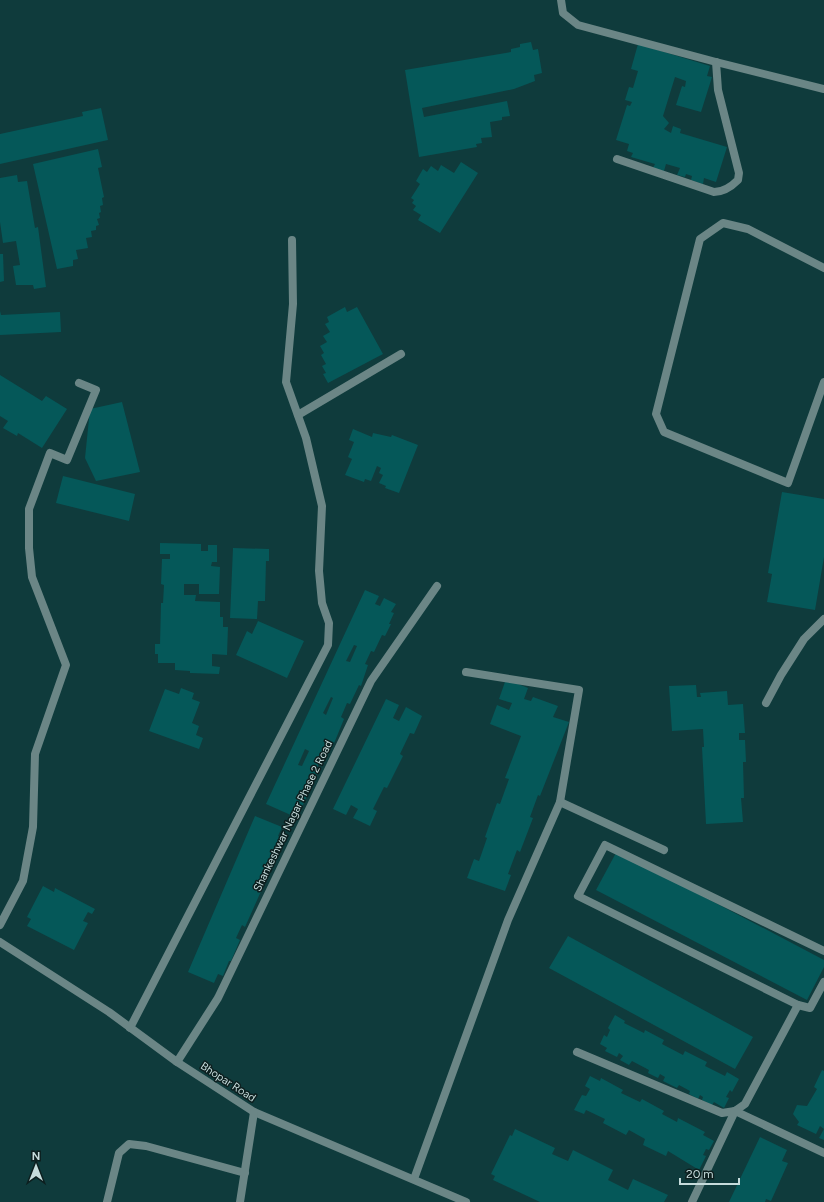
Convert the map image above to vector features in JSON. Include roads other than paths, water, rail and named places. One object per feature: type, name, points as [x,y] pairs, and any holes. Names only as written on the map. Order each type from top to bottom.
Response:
[{"type":"street","points":[[561,0],[563,13],[578,25],[824,89]]},
{"type":"street","points":[[617,159],[714,192],[721,192],[738,180],[739,173],[718,90],[716,62]]},
{"type":"street","points":[[824,268],[748,229],[723,223],[700,239],[656,414],[664,432],[788,484],[824,382]]},
{"type":"street","points":[[130,1028],[328,645],[329,623],[322,603],[319,571],[322,506],[306,438],[286,382],[293,304],[292,240]]},
{"type":"street","points":[[298,415],[402,354]]},
{"type":"street","points":[[0,925],[23,881],[33,826],[35,754],[66,665],[32,577],[29,548],[29,509],[50,453],[67,460],[96,390],[79,383]]},
{"type":"street","name":"Shankeshwar Nagar Phase 2 Road","points":[[177,1062],[218,998],[371,681],[437,586]]},
{"type":"street","points":[[766,703],[781,675],[804,639],[824,619]]},
{"type":"street","points":[[414,1179],[508,920],[560,802],[579,690],[466,672]]},
{"type":"street","points":[[560,802],[664,850]]},
{"type":"street","points":[[824,950],[605,845],[578,896],[798,1005],[810,1008],[824,982]]},
{"type":"street","name":"Bhopar Road","points":[[0,942],[109,1012],[177,1062],[254,1112],[466,1202]]},
{"type":"street","points":[[577,1052],[722,1113],[735,1111],[745,1104],[798,1005]]},
{"type":"street","points":[[735,1111],[824,1153]]},
{"type":"street","points":[[692,1202],[735,1111]]},
{"type":"street","points":[[240,1202],[254,1112]]},
{"type":"street","points":[[107,1202],[119,1153],[129,1144],[146,1146],[245,1173]]}]
